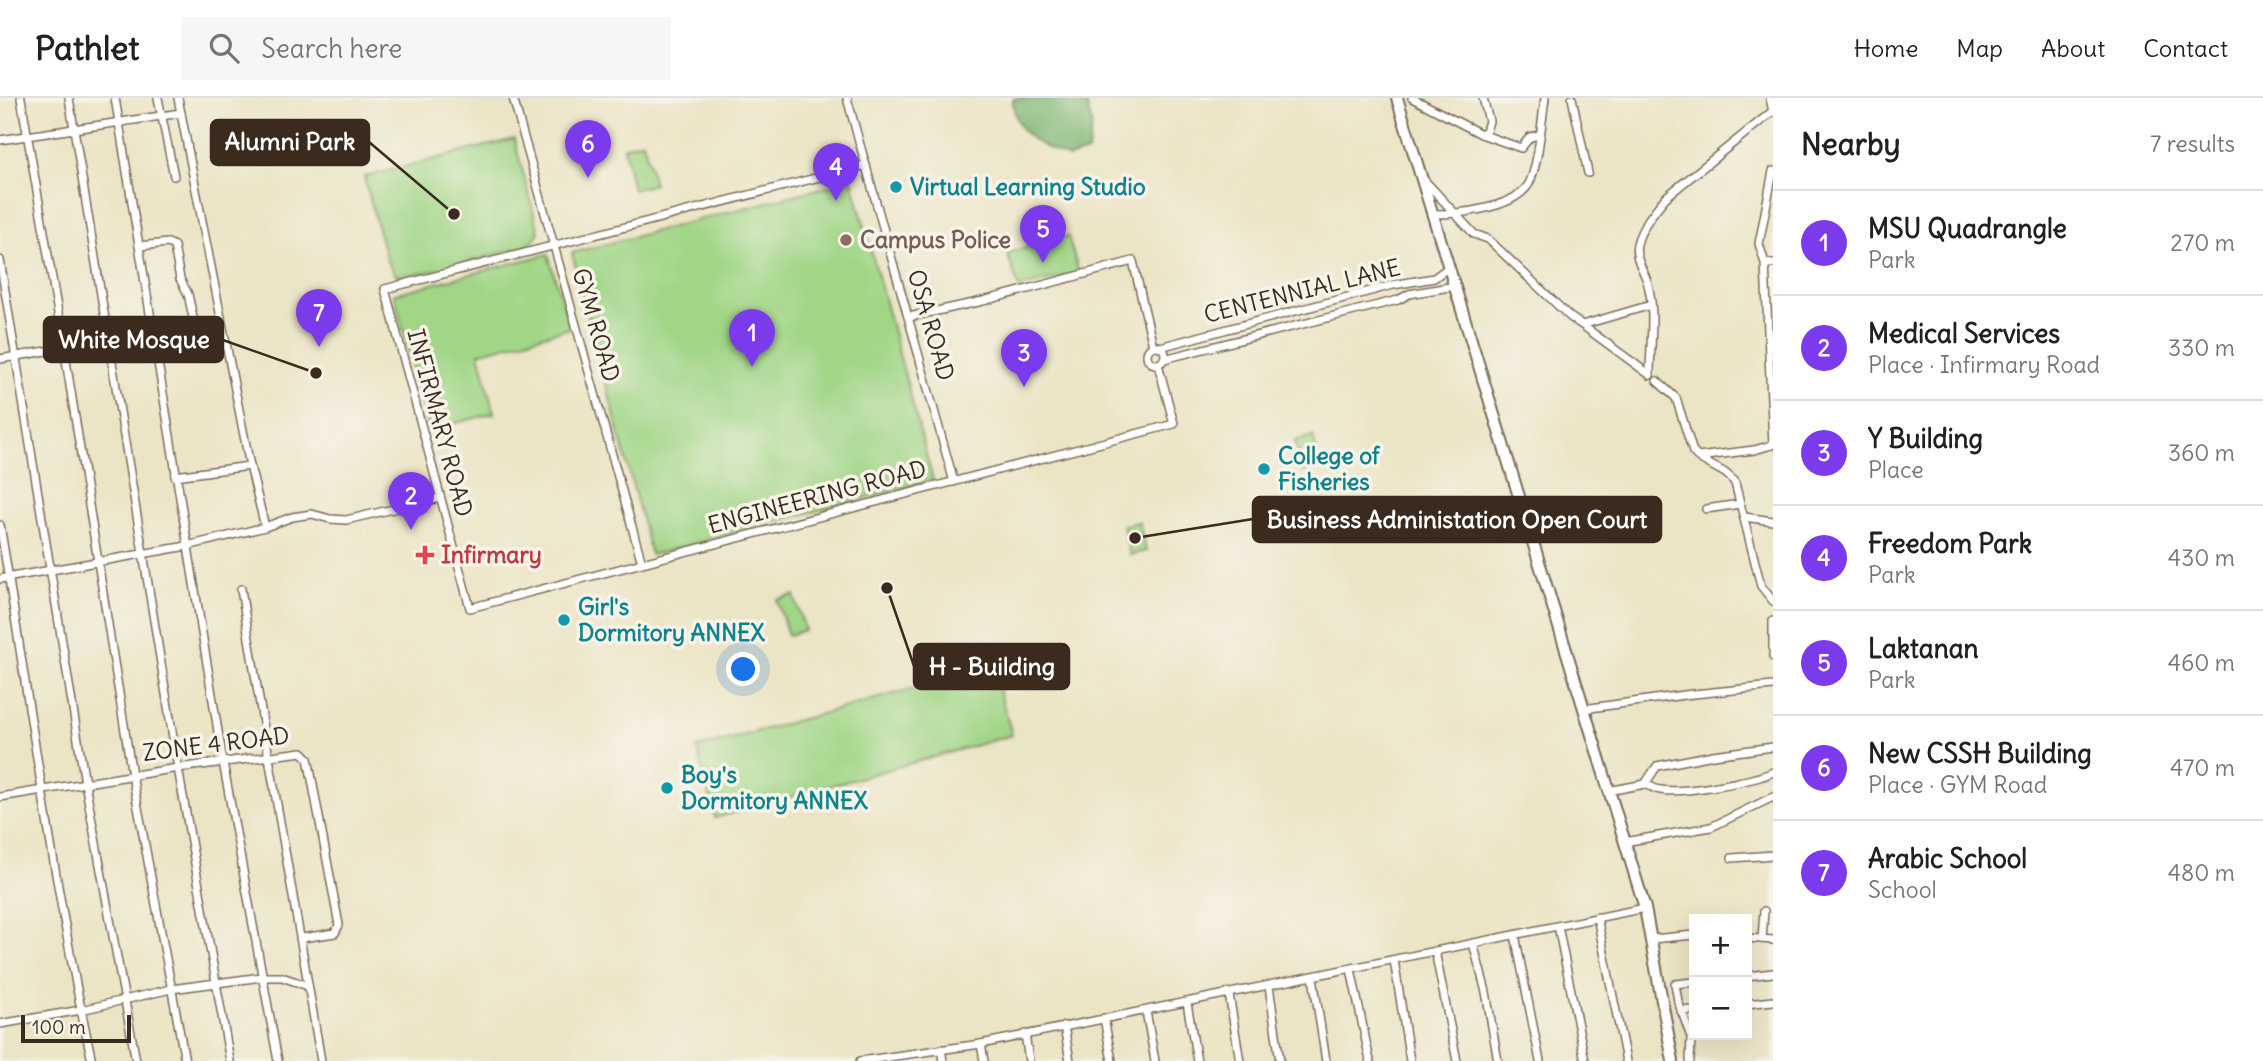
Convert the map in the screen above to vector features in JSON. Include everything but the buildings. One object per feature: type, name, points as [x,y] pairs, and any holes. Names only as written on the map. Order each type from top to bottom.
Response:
[{"type":"street","points":[[21,98],[132,775],[185,1061]]},
{"type":"street","points":[[69,98],[178,768],[230,1061]]},
{"type":"street","points":[[115,98],[223,762],[278,1061]]},
{"type":"street","points":[[158,98],[174,176]]},
{"type":"street","points":[[178,98],[250,466],[265,527]]},
{"type":"street","name":"GYM ROAD","points":[[513,98],[642,563]]},
{"type":"street","name":"OSA ROAD","points":[[847,98],[954,482]]},
{"type":"street","points":[[1397,98],[1645,908],[1673,1061]]},
{"type":"street","points":[[1412,98],[1480,134],[1521,148],[1530,137],[1539,135]]},
{"type":"street","points":[[1480,134],[1486,131],[1489,121],[1483,98]]},
{"type":"street","points":[[1433,214],[1454,215],[1489,208],[1526,189],[1534,171],[1545,98]]},
{"type":"street","points":[[1572,98],[1588,173]]},
{"type":"street","points":[[1423,179],[1474,234],[1488,239],[1570,317],[1650,375],[1651,305],[1647,280],[1637,254],[1637,244],[1653,213],[1665,197],[1773,112],[1770,98]]},
{"type":"street","points":[[0,140],[181,113]]},
{"type":"street","points":[[554,245],[866,165]]},
{"type":"street","points":[[1697,457],[1773,445],[1769,264],[1759,244],[1773,171]]},
{"type":"street","points":[[139,246],[168,243],[174,246],[181,282],[190,298],[195,327]]},
{"type":"street","name":"INFIRMARY ROAD","points":[[470,608],[385,289],[554,245]]},
{"type":"street","points":[[0,260],[85,783],[136,1061]]},
{"type":"street","points":[[909,317],[983,301],[1133,261],[1156,346],[1165,354],[1161,362],[1151,363],[1146,356],[1147,351],[1156,346]]},
{"type":"street","name":"CENTENNIAL LANE","points":[[1156,346],[1393,285],[1434,278],[1449,267]]},
{"type":"street","points":[[1434,278],[1436,288]]},
{"type":"street","points":[[1418,282],[1420,291]]},
{"type":"street","points":[[1393,285],[1398,300]]},
{"type":"street","name":"CENTENNIAL LANE","points":[[1161,362],[1398,300],[1420,291],[1455,286]]},
{"type":"street","points":[[1349,296],[1353,312]]},
{"type":"street","points":[[1582,325],[1651,305]]},
{"type":"street","points":[[1285,313],[1288,328]]},
{"type":"street","points":[[0,359],[222,324]]},
{"type":"street","points":[[1226,328],[1230,343]]},
{"type":"street","name":"ENGINEERING ROAD","points":[[470,608],[1174,424],[1161,362]]},
{"type":"street","points":[[1657,381],[1676,398],[1693,452],[1697,457],[1730,475],[1735,482],[1761,586],[1773,601]]},
{"type":"street","points":[[175,476],[250,466]]},
{"type":"street","points":[[4,578],[187,545],[265,527],[284,518],[308,514],[330,519],[355,519],[440,498]]},
{"type":"street","points":[[1706,509],[1740,504]]},
{"type":"street","points":[[1744,517],[1773,521]]},
{"type":"street","points":[[0,525],[4,578],[92,1061]]},
{"type":"street","points":[[241,589],[267,755],[302,938],[321,1061]]},
{"type":"street","points":[[1773,621],[1773,657]]},
{"type":"street","points":[[1583,709],[1684,695],[1773,687]]},
{"type":"street","points":[[1645,784],[1657,766],[1773,747]]},
{"type":"street","name":"ZONE 4 ROAD","points":[[0,797],[267,755],[299,751],[306,754],[322,827],[338,930],[335,933],[302,938]]},
{"type":"street","points":[[1608,791],[1645,784],[1661,790],[1674,790],[1740,782],[1773,772]]},
{"type":"street","points":[[1624,842],[1711,827],[1773,797]]},
{"type":"street","points":[[1732,858],[1773,855]]},
{"type":"street","points":[[860,1061],[899,1058],[981,1044],[1645,908]]},
{"type":"street","points":[[1762,939],[1764,911]]},
{"type":"street","points":[[1597,918],[1626,1061]]},
{"type":"street","points":[[1558,926],[1585,1061]]},
{"type":"street","points":[[1515,935],[1540,1061]]},
{"type":"street","points":[[1652,939],[1689,935]]},
{"type":"street","points":[[1752,938],[1773,940]]},
{"type":"street","points":[[1474,943],[1498,1061]]},
{"type":"street","points":[[1435,951],[1457,1061]]},
{"type":"street","points":[[1394,960],[1410,1061]]},
{"type":"street","points":[[1351,969],[1370,1061]]},
{"type":"street","points":[[1752,975],[1773,973]]},
{"type":"street","points":[[0,1024],[81,1010],[171,989],[262,977],[282,977],[309,986]]},
{"type":"street","points":[[1313,977],[1326,1061]]},
{"type":"street","points":[[1689,983],[1675,984],[1691,1037],[1690,1061]]},
{"type":"street","points":[[1269,986],[1280,1061]]},
{"type":"street","points":[[1229,994],[1240,1061]]},
{"type":"street","points":[[1662,1001],[1678,1001]]},
{"type":"street","points":[[1752,1003],[1773,1001]]},
{"type":"street","points":[[1187,1003],[1197,1061]]},
{"type":"street","points":[[1681,1011],[1689,1010]]},
{"type":"street","points":[[1146,1011],[1155,1061]]},
{"type":"street","points":[[1104,1018],[1112,1061]]},
{"type":"street","points":[[1064,1026],[1070,1061]]},
{"type":"street","points":[[1025,1034],[1029,1061]]},
{"type":"street","points":[[981,1044],[984,1061]]},
{"type":"street","points":[[941,1049],[943,1061]]},
{"type":"green space","points":[[1085,98],[1092,124],[1088,152],[1069,158],[1030,138],[1023,131],[1014,112],[1013,99]]},
{"type":"green space","points":[[514,139],[539,232],[532,243],[439,270],[396,275],[387,261],[364,177]]},
{"type":"green space","points":[[643,141],[654,184],[633,190],[624,147]]},
{"type":"green space","points":[[852,180],[933,480],[651,555],[572,253]]},
{"type":"green space","points":[[1068,236],[1079,273],[1019,288],[1007,253]]},
{"type":"green space","points":[[548,254],[570,328],[479,353],[494,413],[429,430],[394,294]]},
{"type":"green space","points":[[1313,436],[1320,467],[1302,472],[1295,441]]},
{"type":"green space","points":[[1139,522],[1146,551],[1130,555],[1123,525]]},
{"type":"green space","points":[[794,595],[805,630],[788,635],[777,600]]},
{"type":"green space","points":[[992,667],[1012,735],[715,818],[697,748]]},
{"type":"place","name":"New CSSH Building","points":[[588,178]]},
{"type":"place","name":"Virtual Learning Studio","points":[[896,187]]},
{"type":"place","name":"Freedom Park","points":[[836,201]]},
{"type":"place","name":"Alumni Park","points":[[454,214]]},
{"type":"place","name":"Campus Police","points":[[846,240]]},
{"type":"place","name":"Laktanan","points":[[1043,263]]},
{"type":"place","name":"Arabic School","points":[[319,347]]},
{"type":"place","name":"MSU Quadrangle","points":[[752,367]]},
{"type":"place","name":"White Mosque","points":[[316,373]]},
{"type":"place","name":"Y Building","points":[[1024,387]]},
{"type":"place","name":"College of Fisheries","points":[[1264,469]]},
{"type":"place","name":"Medical Services","points":[[411,530]]},
{"type":"place","name":"Business Administation Open Court","points":[[1135,538]]},
{"type":"place","name":"Infirmary","points":[[425,555]]},
{"type":"place","name":"H - Building","points":[[887,588]]},
{"type":"place","name":"Girl's Dormitory ANNEX","points":[[564,620]]},
{"type":"place","name":"Boy's Dormitory ANNEX","points":[[667,788]]}]
